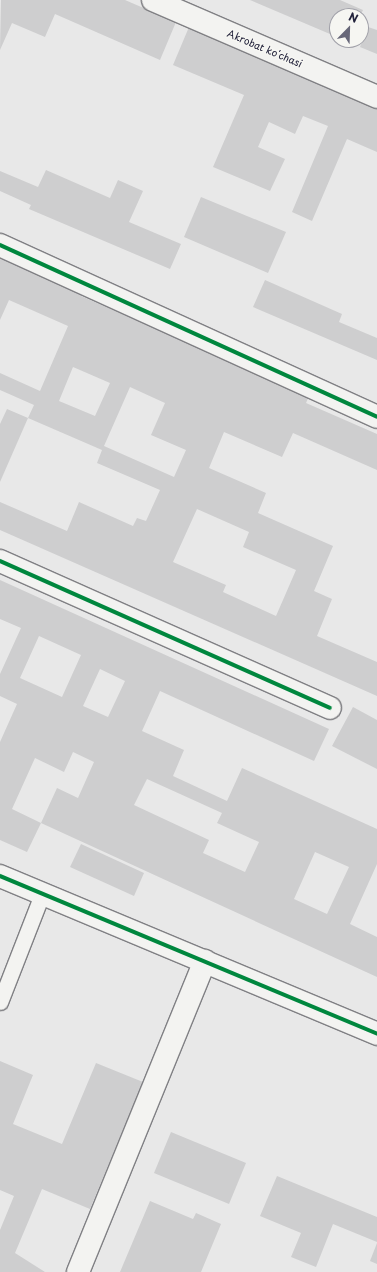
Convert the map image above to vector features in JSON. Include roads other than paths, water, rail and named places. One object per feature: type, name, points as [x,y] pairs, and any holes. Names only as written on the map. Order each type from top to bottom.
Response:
[{"type":"street","name":"Akrobat koʻchasi","points":[[153,0],[377,97]]},
{"type":"street","points":[[0,245],[377,417]]},
{"type":"street","points":[[0,561],[330,708]]},
{"type":"street","points":[[0,876],[377,1034]]},
{"type":"street","points":[[78,1272],[205,961]]},
{"type":"lane","points":[[0,1002],[42,894]]}]
